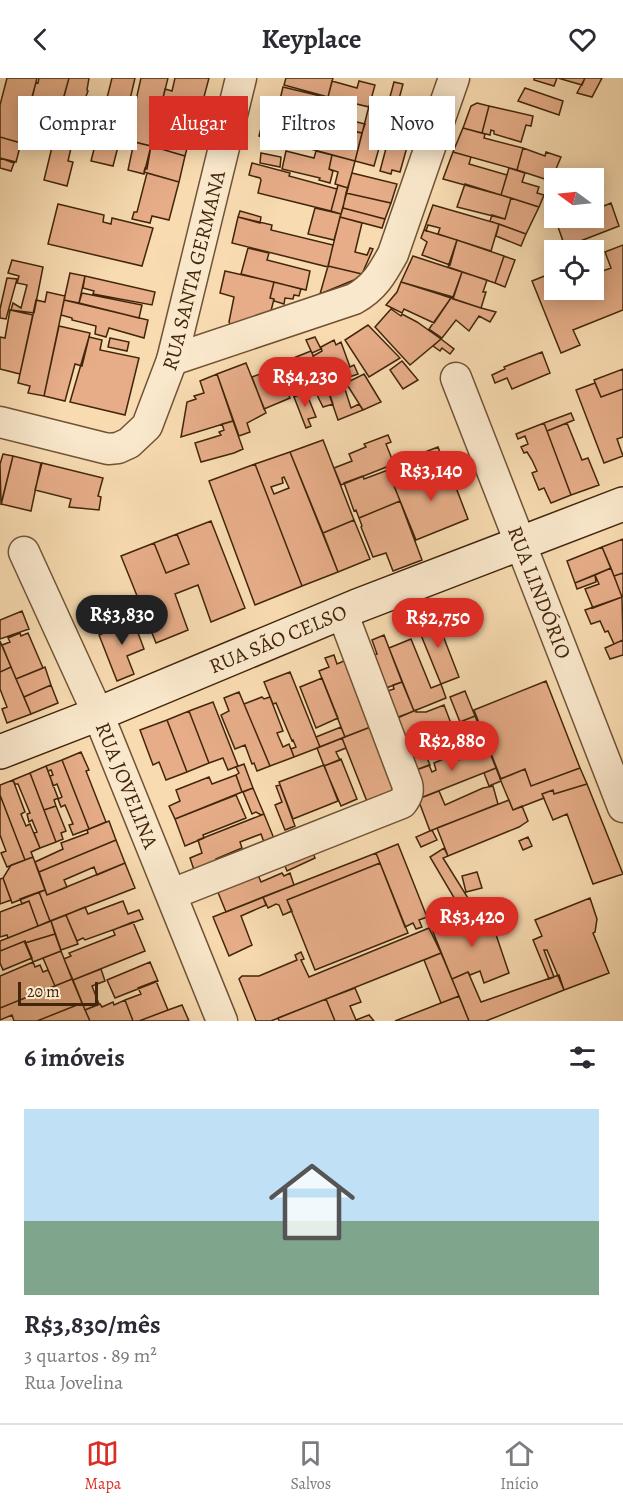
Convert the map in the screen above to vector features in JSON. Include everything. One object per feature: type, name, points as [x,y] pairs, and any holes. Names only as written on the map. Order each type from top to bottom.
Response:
[{"type":"street","name":"RUA SANTA GERMANA","points":[[0,422],[108,450],[129,443],[147,426],[172,360],[241,78]]},
{"type":"street","points":[[172,360],[354,299],[366,292],[380,278],[393,254],[454,78]]},
{"type":"street","name":"RUA LINDÓRIO","points":[[456,378],[623,807]]},
{"type":"street","name":"RUA SÃO CELSO","points":[[0,752],[98,714],[342,612],[623,504]]},
{"type":"street","name":"RUA JOVELINA","points":[[24,552],[98,714],[222,1021]]},
{"type":"street","points":[[172,894],[402,803],[407,797],[409,790],[407,783],[342,612]]},
{"type":"building","points":[[7,78],[37,78],[33,96],[18,96],[18,142],[0,137],[0,105]]},
{"type":"building","points":[[39,78],[69,78],[64,96],[32,96],[36,82],[38,83]]},
{"type":"building","points":[[69,78],[89,78],[86,96],[64,96]]},
{"type":"building","points":[[112,78],[135,78],[131,96],[108,96]]},
{"type":"building","points":[[141,78],[168,78],[164,96],[149,96],[149,146],[137,142],[137,96]]},
{"type":"building","points":[[175,78],[209,78],[204,96],[163,96],[165,89],[172,91]]},
{"type":"building","points":[[286,78],[333,78],[328,96],[284,85]]},
{"type":"building","points":[[534,78],[557,78],[554,86],[534,80]]},
{"type":"building","points":[[558,78],[585,78],[582,85]]},
{"type":"building","points":[[585,78],[602,78],[592,97],[577,93]]},
{"type":"building","points":[[332,81],[357,88],[359,81],[375,85],[372,96],[369,96],[369,107],[357,104],[357,96],[328,96]]},
{"type":"building","points":[[394,82],[403,84],[400,96],[390,96]]},
{"type":"building","points":[[283,87],[320,96],[281,96]]},
{"type":"building","points":[[525,88],[563,101],[559,115],[518,101]]},
{"type":"building","points":[[477,103],[489,106],[482,133],[463,128],[471,106]]},
{"type":"building","points":[[369,106],[369,150],[378,150],[374,166],[355,161]]},
{"type":"building","points":[[489,106],[533,116],[531,126],[526,125],[521,142],[494,134],[491,130],[490,135],[482,133]]},
{"type":"building","points":[[357,122],[365,124],[362,133],[357,132]]},
{"type":"building","points":[[463,128],[485,134],[484,138],[523,148],[517,170],[453,152]]},
{"type":"building","points":[[357,132],[362,133],[355,161],[314,150],[357,150]]},
{"type":"building","points":[[0,137],[18,142],[19,150],[16,162],[0,158]]},
{"type":"building","points":[[137,143],[149,146],[144,174],[128,170],[132,150],[137,150]]},
{"type":"building","points":[[523,148],[545,156],[546,152],[561,157],[556,168],[544,168],[544,179],[517,170]]},
{"type":"building","points":[[51,150],[71,150],[68,161],[73,162],[67,186],[44,180]]},
{"type":"building","points":[[94,150],[117,150],[113,166],[91,161]]},
{"type":"building","points":[[150,150],[165,150],[185,156],[179,182],[144,172],[145,168],[147,169]]},
{"type":"building","points":[[165,150],[187,150],[185,156]]},
{"type":"building","points":[[386,150],[406,150],[400,172],[392,170],[391,174],[380,171]]},
{"type":"building","points":[[286,151],[314,158],[316,151],[332,155],[329,169],[333,171],[330,183],[319,180],[320,178],[282,169]]},
{"type":"building","points":[[453,152],[471,157],[469,164],[507,175],[501,195],[443,179]]},
{"type":"building","points":[[261,153],[281,157],[280,167],[260,163]]},
{"type":"building","points":[[332,155],[355,161],[348,188],[335,184],[338,172],[329,169]]},
{"type":"building","points":[[0,158],[14,163],[11,171],[0,168]]},
{"type":"building","points":[[252,163],[337,189],[331,211],[258,193],[261,180],[249,175]]},
{"type":"building","points":[[509,168],[525,173],[522,182],[539,187],[537,193],[544,195],[539,207],[501,195]]},
{"type":"building","points":[[147,173],[179,182],[169,220],[152,216],[150,223],[132,219],[134,212],[137,212]]},
{"type":"building","points":[[352,173],[397,184],[391,203],[346,193]]},
{"type":"building","points":[[465,184],[511,198],[505,219],[457,207]]},
{"type":"building","points":[[338,185],[348,188],[341,214],[331,211]]},
{"type":"building","points":[[346,193],[391,203],[385,219],[343,208]]},
{"type":"building","points":[[511,198],[539,207],[526,234],[490,221],[492,215],[505,219]]},
{"type":"building","points":[[611,203],[619,226],[583,240],[563,240],[558,228],[604,228],[604,206]]},
{"type":"building","points":[[58,204],[104,215],[103,222],[111,224],[112,218],[153,228],[142,266],[48,244]]},
{"type":"building","points":[[433,205],[499,224],[491,251],[438,234],[440,228],[428,225],[426,231],[424,230]]},
{"type":"building","points":[[315,208],[341,214],[334,240],[308,234]]},
{"type":"building","points":[[343,208],[385,219],[382,228],[340,217]]},
{"type":"building","points":[[240,211],[261,217],[260,223],[238,217]]},
{"type":"building","points":[[238,217],[272,225],[271,230],[333,245],[328,267],[232,243]]},
{"type":"building","points":[[340,217],[362,223],[355,252],[367,255],[370,248],[373,249],[362,274],[328,266]]},
{"type":"building","points":[[499,224],[526,234],[521,246],[496,236]]},
{"type":"building","points":[[424,230],[457,240],[450,265],[422,255],[427,242],[421,238]]},
{"type":"building","points":[[457,240],[504,256],[495,283],[448,267]]},
{"type":"building","points":[[623,245],[623,310],[573,330],[580,345],[561,353],[532,281],[544,276],[544,300],[604,300],[604,270],[611,268],[605,252]]},
{"type":"building","points":[[248,248],[269,253],[267,260],[310,271],[306,290],[241,274]]},
{"type":"building","points":[[413,256],[462,272],[453,297],[401,282]]},
{"type":"building","points":[[504,256],[515,260],[505,287],[495,283]]},
{"type":"building","points":[[12,260],[43,267],[34,313],[11,310],[13,303],[21,308],[27,285],[17,283],[19,276],[8,273]]},
{"type":"building","points":[[328,266],[362,274],[354,280],[320,294]]},
{"type":"building","points":[[225,271],[274,282],[270,298],[274,299],[271,311],[231,326],[229,322],[234,297],[220,293]]},
{"type":"building","points":[[462,272],[487,280],[481,308],[453,299]]},
{"type":"building","points":[[70,273],[85,276],[79,303],[64,300]]},
{"type":"building","points":[[85,276],[155,292],[152,305],[93,294],[94,291],[83,288]]},
{"type":"building","points":[[7,278],[17,279],[6,319],[0,318],[0,309]]},
{"type":"building","points":[[274,282],[301,289],[299,296],[294,295],[293,299],[285,298],[284,304],[274,301],[270,298]]},
{"type":"building","points":[[401,282],[451,298],[434,323],[404,309],[402,313],[386,305],[397,292]]},
{"type":"building","points":[[47,292],[65,296],[44,396],[28,393],[30,386],[18,383],[36,300],[45,302]]},
{"type":"building","points":[[82,293],[142,305],[139,318],[79,303]]},
{"type":"building","points":[[451,298],[496,312],[490,322],[479,316],[469,331],[456,320],[442,338],[429,329]]},
{"type":"building","points":[[64,300],[148,320],[144,338],[109,328],[106,337],[95,334],[96,326],[61,315]]},
{"type":"building","points":[[391,309],[417,322],[441,339],[410,365],[375,327]]},
{"type":"building","points":[[10,310],[33,315],[20,374],[0,369],[0,337],[5,338]]},
{"type":"building","points":[[368,325],[400,358],[369,377],[345,340]]},
{"type":"building","points":[[59,326],[90,333],[82,366],[75,364],[65,401],[44,396]]},
{"type":"building","points":[[89,337],[102,340],[100,350],[139,358],[125,415],[70,402]]},
{"type":"building","points":[[315,337],[321,349],[312,353],[306,340]]},
{"type":"building","points":[[110,338],[129,342],[127,351],[108,347]]},
{"type":"building","points":[[441,339],[454,349],[450,354],[442,348],[440,351],[433,346]]},
{"type":"building","points":[[334,340],[336,345],[341,342],[350,367],[354,365],[358,374],[326,385],[313,356],[322,351],[321,347]]},
{"type":"building","points":[[311,351],[326,384],[294,397],[281,363]]},
{"type":"building","points":[[542,352],[550,373],[512,389],[507,378],[495,383],[492,375],[505,369],[504,367]]},
{"type":"building","points":[[402,361],[418,380],[403,389],[390,370]]},
{"type":"building","points":[[246,363],[266,413],[247,423],[250,432],[239,436],[217,374]]},
{"type":"building","points":[[282,366],[285,372],[280,374],[290,398],[264,409],[252,377]]},
{"type":"building","points":[[623,369],[623,389],[601,397],[594,380]]},
{"type":"building","points":[[217,374],[233,421],[181,437],[187,402],[196,399],[194,396],[204,393],[200,381]]},
{"type":"building","points":[[364,374],[381,402],[363,410],[346,383]]},
{"type":"building","points":[[342,380],[351,408],[359,404],[363,410],[338,420],[326,385]]},
{"type":"building","points":[[595,383],[601,397],[623,389],[623,437],[617,439],[623,456],[604,463],[576,390]]},
{"type":"building","points":[[326,384],[333,404],[323,407],[314,389]]},
{"type":"building","points":[[306,392],[316,417],[308,419],[311,426],[306,428],[294,397]]},
{"type":"building","points":[[571,413],[574,420],[547,431],[544,423]]},
{"type":"building","points":[[233,421],[243,449],[201,462],[195,443],[221,435],[219,432],[224,430],[222,424]]},
{"type":"building","points":[[544,423],[571,495],[551,503],[544,488],[539,490],[532,473],[537,471],[527,452],[524,453],[521,447],[528,444],[525,436],[518,439],[516,434]]},
{"type":"building","points":[[567,423],[582,460],[588,458],[599,485],[571,495],[547,431]]},
{"type":"building","points":[[388,435],[391,442],[386,444],[394,464],[341,485],[334,468],[352,461],[349,454],[366,447],[364,444]]},
{"type":"building","points":[[323,440],[354,520],[323,533],[290,452]]},
{"type":"building","points":[[438,447],[443,460],[440,461],[442,466],[394,486],[386,467]]},
{"type":"building","points":[[290,452],[338,572],[302,586],[255,464]],"holes":[[[284,477],[289,488],[274,494],[271,487],[283,483],[282,478]]]},
{"type":"building","points":[[3,454],[13,456],[1,505],[0,464]]},
{"type":"building","points":[[13,456],[41,463],[31,511],[1,504]]},
{"type":"building","points":[[42,463],[103,478],[98,496],[101,497],[99,510],[69,507],[71,499],[35,490]]},
{"type":"building","points":[[255,464],[302,586],[255,605],[209,481]]},
{"type":"building","points":[[447,464],[468,519],[416,540],[394,486]]},
{"type":"building","points":[[388,470],[400,501],[359,518],[356,510],[354,511],[344,483],[363,476],[364,479]]},
{"type":"building","points":[[400,501],[422,560],[393,571],[386,553],[373,557],[359,518]]},
{"type":"building","points":[[354,520],[370,559],[338,572],[323,533]]},
{"type":"building","points":[[211,521],[245,608],[211,622],[198,585],[175,594],[188,630],[156,643],[121,556],[154,543],[166,573],[189,564],[177,534]]},
{"type":"building","points":[[177,534],[189,564],[166,573],[154,543]]},
{"type":"building","points":[[623,539],[623,573],[614,576],[602,547]]},
{"type":"building","points":[[602,547],[611,568],[575,583],[567,561]]},
{"type":"building","points":[[611,568],[622,597],[593,608],[585,589],[599,584],[595,575]]},
{"type":"building","points":[[623,573],[623,596],[622,597],[614,576]]},
{"type":"building","points":[[595,575],[596,582],[577,589],[575,583]]},
{"type":"building","points":[[622,597],[623,640],[614,644],[600,621],[591,624],[585,610]]},
{"type":"building","points":[[107,598],[115,617],[108,620],[100,601]]},
{"type":"building","points":[[22,611],[29,629],[0,639],[0,620]]},
{"type":"building","points":[[131,614],[144,649],[127,656],[134,674],[117,681],[99,635],[114,629],[111,622]]},
{"type":"building","points":[[435,615],[459,677],[441,684],[416,623]]},
{"type":"building","points":[[20,633],[21,636],[28,633],[43,668],[16,679],[2,645],[10,642],[8,638]]},
{"type":"building","points":[[384,635],[402,682],[381,690],[368,657],[377,654],[372,640]]},
{"type":"building","points":[[411,639],[431,688],[441,684],[446,698],[414,711],[389,648]]},
{"type":"building","points":[[623,640],[623,655],[610,659],[605,648]]},
{"type":"building","points":[[0,641],[11,667],[0,672]]},
{"type":"building","points":[[334,655],[337,664],[346,660],[373,726],[345,737],[319,671],[329,667],[325,658]]},
{"type":"building","points":[[11,667],[31,714],[7,723],[2,709],[7,707],[0,689],[0,672]]},
{"type":"building","points":[[45,667],[51,685],[24,697],[16,679]]},
{"type":"building","points":[[290,672],[320,747],[294,757],[291,749],[296,747],[264,682]]},
{"type":"building","points":[[322,678],[338,718],[316,728],[300,687]]},
{"type":"building","points":[[546,681],[580,768],[531,786],[525,769],[501,779],[474,710]]},
{"type":"building","points":[[402,682],[414,711],[388,721],[384,692],[394,689],[393,685]]},
{"type":"building","points":[[51,685],[58,703],[31,714],[24,697]]},
{"type":"building","points":[[465,691],[475,716],[460,722],[450,697]]},
{"type":"building","points":[[239,692],[270,766],[257,771],[245,745],[235,749],[221,715],[229,711],[224,698]]},
{"type":"building","points":[[262,697],[264,699],[270,697],[283,731],[277,733],[283,747],[289,744],[294,757],[270,766],[244,704]]},
{"type":"building","points":[[213,702],[238,766],[228,770],[223,758],[209,763],[189,711]]},
{"type":"building","points":[[444,705],[452,726],[405,744],[395,719],[416,710],[416,712],[426,712]]},
{"type":"building","points":[[189,711],[209,763],[187,772],[167,720]]},
{"type":"building","points":[[475,716],[486,743],[463,752],[460,745],[427,758],[430,765],[408,773],[398,747]]},
{"type":"building","points":[[167,720],[187,772],[166,780],[159,762],[153,765],[140,730]]},
{"type":"building","points":[[373,726],[400,792],[368,804],[342,738]]},
{"type":"building","points":[[341,727],[345,737],[320,747],[316,737]]},
{"type":"building","points":[[342,738],[346,748],[336,752],[340,760],[324,766],[317,748]]},
{"type":"building","points":[[486,743],[496,768],[418,799],[408,773],[429,765],[432,772],[436,770],[434,763],[448,757],[450,763],[472,755],[470,749]]},
{"type":"building","points":[[81,752],[106,822],[89,829],[62,760]]},
{"type":"building","points":[[341,759],[357,799],[341,806],[324,766]]},
{"type":"building","points":[[62,760],[89,829],[73,835],[69,825],[73,824],[65,805],[61,807],[58,799],[62,797],[57,784],[53,786],[50,776],[53,775],[46,766]]},
{"type":"building","points":[[244,764],[253,788],[242,792],[236,775],[239,773],[236,767]]},
{"type":"building","points":[[324,765],[338,801],[293,819],[279,782]]},
{"type":"building","points":[[46,766],[58,798],[54,800],[56,806],[44,810],[30,773]]},
{"type":"building","points":[[496,768],[501,781],[489,786],[484,773]]},
{"type":"building","points":[[580,768],[587,784],[554,794],[553,790],[542,794],[544,798],[513,810],[500,779],[525,769],[531,786]]},
{"type":"building","points":[[30,773],[56,842],[40,848],[32,820],[29,822],[27,814],[30,813],[18,784],[15,784],[13,780]]},
{"type":"building","points":[[236,775],[242,792],[175,819],[169,806],[180,801],[176,790],[209,777],[212,784]]},
{"type":"building","points":[[13,780],[25,812],[21,814],[26,826],[30,824],[40,848],[31,852],[33,857],[25,860],[0,795],[0,785]]},
{"type":"building","points":[[587,784],[623,874],[593,884],[567,814],[553,820],[542,794],[553,790],[554,794]]},
{"type":"building","points":[[280,785],[295,826],[285,830],[275,805],[282,802],[276,786]]},
{"type":"building","points":[[493,786],[498,804],[430,831],[418,799],[439,791],[445,805],[483,788]]},
{"type":"building","points":[[253,788],[264,814],[256,812],[252,814],[243,792]]},
{"type":"building","points":[[0,795],[25,860],[7,867],[1,853],[6,851],[0,835]]},
{"type":"building","points":[[236,795],[246,818],[203,835],[204,838],[185,846],[175,819]]},
{"type":"building","points":[[509,800],[513,810],[522,806],[528,821],[519,827],[448,856],[437,828]]},
{"type":"building","points":[[56,806],[66,831],[61,833],[63,839],[56,842],[44,810]]},
{"type":"building","points":[[264,814],[275,841],[265,845],[261,834],[240,842],[242,848],[216,859],[218,864],[195,873],[190,858],[202,853],[198,840]]},
{"type":"building","points":[[109,821],[116,840],[39,872],[35,862],[63,849],[61,843],[88,833],[87,830]]},
{"type":"building","points":[[432,830],[437,840],[421,847],[416,837]]},
{"type":"building","points":[[528,837],[532,846],[523,850],[519,841]]},
{"type":"building","points":[[116,840],[125,863],[97,875],[94,867],[64,880],[67,887],[47,895],[39,872]]},
{"type":"building","points":[[398,844],[427,917],[419,920],[422,927],[416,929],[413,923],[405,927],[376,853]]},
{"type":"building","points":[[310,845],[315,858],[287,871],[281,856]]},
{"type":"building","points":[[444,848],[448,856],[443,858],[471,903],[478,898],[484,913],[445,928],[439,913],[459,906],[430,857]]},
{"type":"building","points":[[376,853],[380,863],[287,900],[292,911],[283,915],[279,905],[268,908],[263,897]]},
{"type":"building","points":[[33,857],[45,890],[12,903],[3,878],[11,865]]},
{"type":"building","points":[[125,863],[135,888],[50,921],[39,892],[45,890],[47,895]]},
{"type":"building","points":[[380,863],[408,933],[315,970],[287,900]]},
{"type":"building","points":[[477,872],[482,888],[466,892],[462,876]]},
{"type":"building","points":[[282,873],[284,876],[290,873],[294,885],[226,912],[217,890],[258,875],[261,882]]},
{"type":"building","points":[[3,878],[11,900],[0,904],[0,879]]},
{"type":"building","points":[[39,892],[50,921],[38,926],[29,901],[22,904],[20,899]]},
{"type":"building","points":[[263,897],[266,905],[241,916],[252,945],[229,956],[213,917]]},
{"type":"building","points":[[590,898],[597,919],[593,933],[609,973],[564,990],[547,950],[544,950],[554,977],[549,979],[533,940],[542,936],[535,920]]},
{"type":"building","points":[[29,901],[38,926],[8,938],[7,935],[0,937],[0,912]]},
{"type":"building","points":[[123,901],[128,914],[139,910],[143,919],[77,941],[66,915],[85,907],[88,914]]},
{"type":"building","points":[[488,911],[509,973],[484,983],[480,971],[470,975],[468,972],[452,979],[433,932]]},
{"type":"building","points":[[66,915],[78,944],[61,950],[51,921]]},
{"type":"building","points":[[440,919],[444,928],[433,932],[430,924]]},
{"type":"building","points":[[51,921],[55,934],[25,943],[25,941],[0,951],[0,941]]},
{"type":"building","points":[[133,922],[145,951],[73,980],[64,959],[71,956],[69,953],[115,935],[113,930]]},
{"type":"building","points":[[429,928],[441,953],[271,1021],[256,1021],[239,979],[242,976],[259,976],[297,960],[295,955],[301,952],[304,959],[301,960],[309,977]]},
{"type":"building","points":[[55,934],[61,951],[33,962],[25,943]]},
{"type":"building","points":[[25,941],[32,958],[3,970],[0,963],[0,951]]},
{"type":"building","points":[[61,951],[72,979],[55,986],[43,958]]},
{"type":"building","points":[[441,953],[459,996],[441,1003],[424,960]]},
{"type":"building","points":[[33,962],[35,967],[40,965],[43,972],[48,970],[55,986],[0,1008],[0,976]]},
{"type":"building","points":[[150,962],[158,981],[115,998],[107,980]]},
{"type":"building","points":[[101,969],[105,981],[92,986],[99,1004],[85,1010],[73,980]]},
{"type":"building","points":[[468,972],[481,1002],[559,975],[564,990],[486,1021],[469,1021],[452,979]]},
{"type":"building","points":[[72,979],[82,1003],[37,1021],[14,1021],[12,1015],[0,1020],[0,1008]]},
{"type":"building","points":[[156,981],[168,1010],[133,1021],[125,1000],[141,994],[138,988]]},
{"type":"building","points":[[355,988],[361,1002],[350,1006],[356,1020],[369,1015],[374,1021],[335,1021],[326,999]]},
{"type":"building","points":[[459,996],[469,1021],[395,1021],[441,1003]]},
{"type":"building","points":[[326,999],[335,1021],[279,1021],[278,1018]]},
{"type":"building","points":[[125,1000],[133,1021],[90,1021],[85,1010],[100,1004],[102,1007],[113,1002],[114,1005]]},
{"type":"building","points":[[82,1003],[90,1021],[37,1021]]},
{"type":"building","points":[[182,1005],[189,1021],[139,1021],[168,1010]]}]
